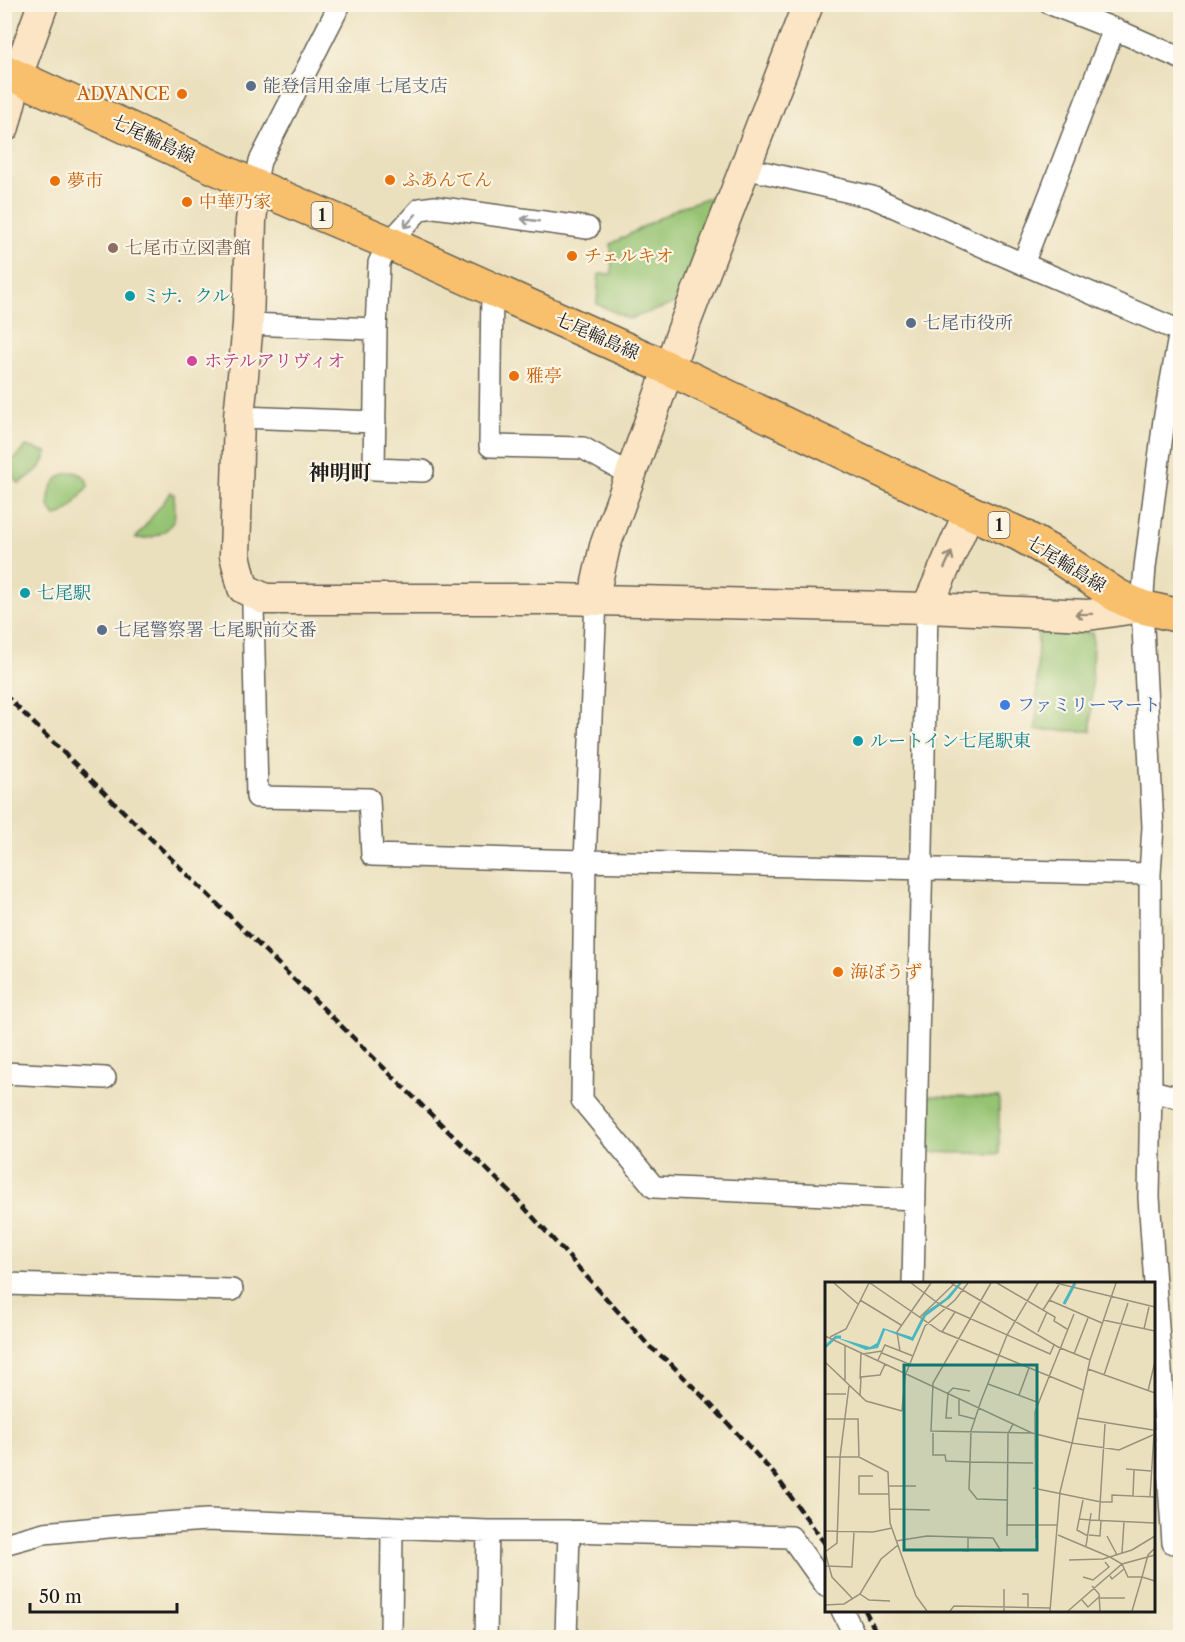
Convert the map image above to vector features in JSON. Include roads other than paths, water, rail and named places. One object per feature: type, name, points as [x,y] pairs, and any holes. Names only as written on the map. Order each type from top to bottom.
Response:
[{"type":"main road","name":"七尾輪島線","points":[[11,73],[255,186],[389,243],[670,369],[1019,534],[1116,595],[1142,607],[1180,616]]},
{"type":"street","points":[[4,127],[11,73],[43,4]]},
{"type":"street","points":[[340,4],[260,161],[255,186],[251,221],[248,324],[239,417],[235,555],[243,588],[265,599],[596,600],[927,608],[1088,615],[1142,607]]},
{"type":"street","points":[[808,4],[684,326],[605,546],[597,582],[585,861],[582,1100],[654,1187],[915,1199]]},
{"type":"street","points":[[1051,4],[1180,58]]},
{"type":"street","points":[[1023,264],[1114,29]]},
{"type":"street","points":[[745,168],[872,197],[1180,331],[1164,420],[1142,607],[1153,827],[1150,874],[1149,1197],[1167,1426],[1173,1543]]},
{"type":"street","points":[[423,471],[374,470],[379,263],[389,243],[420,209],[435,207],[588,228]]},
{"type":"street","points":[[492,290],[490,446],[583,448],[631,475]]},
{"type":"street","points":[[248,324],[376,329]]},
{"type":"street","points":[[239,417],[375,423]]},
{"type":"street","points":[[913,1282],[927,608],[969,512]]},
{"type":"street","points":[[265,599],[253,606],[258,797],[369,799],[372,855],[1150,874]]},
{"type":"street","points":[[4,1073],[105,1078]]},
{"type":"street","points":[[1151,1091],[1180,1098]]},
{"type":"street","points":[[4,1284],[232,1290]]},
{"type":"street","points":[[4,1544],[44,1533],[207,1520],[488,1531],[791,1537],[825,1585]]},
{"type":"street","points":[[391,1638],[392,1528]]},
{"type":"street","points":[[486,1638],[488,1531]]},
{"type":"street","points":[[566,1638],[569,1531]]},
{"type":"street","points":[[843,1612],[856,1638]]},
{"type":"railway","points":[[4,694],[514,1196],[650,1347],[670,1363],[712,1406],[775,1475],[825,1544]]},
{"type":"railway","points":[[866,1612],[879,1638]]},
{"type":"place","name":"能登信用金庫 七尾支店","points":[[251,86]]},
{"type":"place","name":"ADVANCE","points":[[182,94]]},
{"type":"place","name":"ふあんてん","points":[[390,180]]},
{"type":"place","name":"夢市","points":[[55,181]]},
{"type":"place","name":"中華乃家","points":[[187,202]]},
{"type":"place","name":"七尾市立図書館","points":[[113,248]]},
{"type":"place","name":"チェルキオ","points":[[572,256]]},
{"type":"place","name":"ミナ．クル","points":[[130,296]]},
{"type":"place","name":"七尾市役所","points":[[911,323]]},
{"type":"place","name":"ホテルアリヴィオ","points":[[192,361]]},
{"type":"place","name":"雅亭","points":[[514,376]]},
{"type":"place","name":"七尾駅","points":[[25,593]]},
{"type":"place","name":"七尾警察署 七尾駅前交番","points":[[102,630]]},
{"type":"place","name":"ファミリーマート","points":[[1005,705]]},
{"type":"place","name":"ルートイン七尾駅東","points":[[858,741]]},
{"type":"place","name":"海ぼうず","points":[[838,972]]},
{"type":"district","name":"神明町","points":[[340,473]]}]
